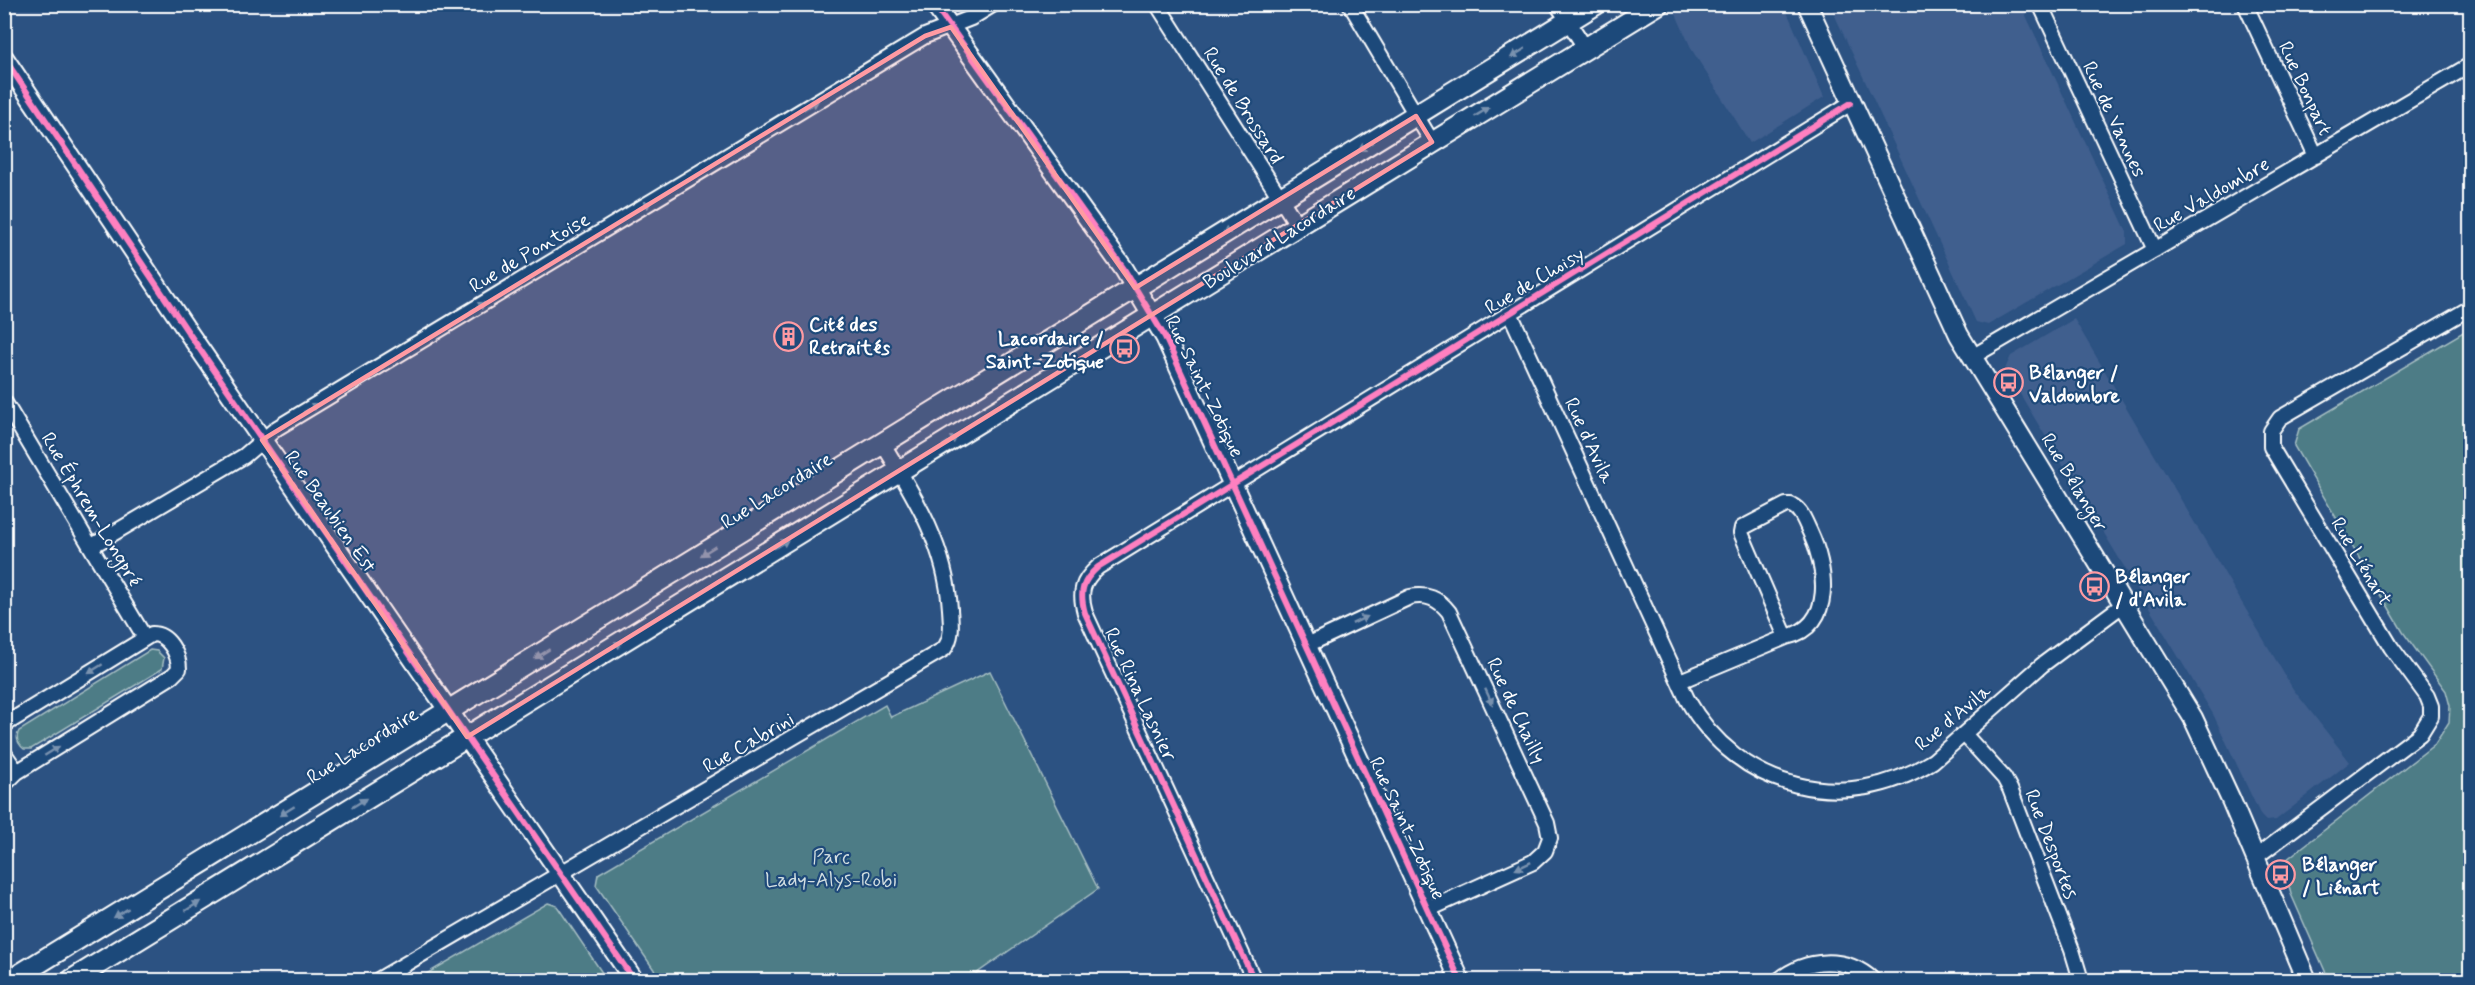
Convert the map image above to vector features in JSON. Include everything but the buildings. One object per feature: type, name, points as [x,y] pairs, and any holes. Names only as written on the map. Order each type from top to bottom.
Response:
[{"type":"main road","name":"Boulevard Lacordaire","points":[[883,444],[1596,4]]},
{"type":"main road","name":"Boulevard Lacordaire","points":[[900,471],[1658,4]]},
{"type":"main road","name":"Rue Lacordaire","points":[[11,981],[883,444]]},
{"type":"main road","points":[[72,981],[900,471]]},
{"type":"street","name":"Rue Saint-Zotique","points":[[934,4],[1135,288],[1166,337],[1460,981]]},
{"type":"street","name":"Rue de Pontoise","points":[[92,546],[244,456],[277,428],[925,36],[951,27],[994,4]]},
{"type":"street","name":"Rue de Brossard","points":[[1158,4],[1298,226]]},
{"type":"street","points":[[1350,4],[1432,142]]},
{"type":"street","points":[[1557,4],[1586,49]]},
{"type":"street","name":"Rue Bélanger","points":[[1807,4],[1851,103],[1972,357],[2193,718],[2256,857],[2307,981]]},
{"type":"street","name":"Rue de Vannes","points":[[2040,4],[2155,250]]},
{"type":"street","name":"Rue Bonpart","points":[[2245,4],[2316,156]]},
{"type":"street","name":"Rue Beaubien Est","points":[[4,58],[262,440],[634,981]]},
{"type":"street","name":"Rue Valdombre","points":[[1972,357],[2470,65]]},
{"type":"street","name":"Rue de Choisy","points":[[1233,484],[1851,103]]},
{"type":"street","name":"Rue Liénart","points":[[2256,857],[2420,734],[2431,716],[2431,706],[2427,696],[2391,647],[2271,447],[2271,431],[2280,418],[2470,308]]},
{"type":"street","name":"Rue d'Avila","points":[[1510,313],[1697,716],[1709,732],[1730,752],[1769,777],[1807,787],[1847,789],[1903,777],[1933,761],[2042,665],[2124,604]]},
{"type":"street","name":"Rue Éphrem-Longpré","points":[[4,401],[145,638]]},
{"type":"street","name":"Rue Cabrini","points":[[378,981],[944,649],[951,628],[944,567],[930,524],[883,444]]},
{"type":"street","name":"Rue Rina Lasnier","points":[[1233,484],[1098,567],[1086,579],[1081,595],[1085,613],[1254,981]]},
{"type":"street","points":[[1680,681],[1786,636],[1800,634],[1812,622],[1819,607],[1824,581],[1821,556],[1799,511],[1791,505],[1750,521],[1742,528],[1742,533],[1786,636]]},
{"type":"street","name":"Rue de Chailly","points":[[1307,645],[1410,597],[1427,596],[1440,602],[1449,612],[1542,812],[1550,838],[1549,845],[1539,857],[1427,910]]},
{"type":"street","points":[[4,724],[152,634],[159,634],[165,638],[179,659],[180,669],[172,676],[17,772],[4,785]]},
{"type":"street","name":"Rue Desportes","points":[[1964,734],[1996,769],[2010,789],[2072,950],[2081,981]]},
{"type":"street","points":[[4,753],[17,772]]},
{"type":"street","points":[[1779,981],[1793,970],[1824,962],[1855,968],[1873,981]]},
{"type":"highlighted area","points":[[951,27],[1135,288],[1416,116],[1432,142],[467,737],[262,440],[925,36]]},
{"type":"shaded area","points":[[1688,4],[1784,5],[1824,97],[1750,143],[1692,50],[1675,12]]},
{"type":"shaded area","points":[[934,5],[994,5],[951,27]]},
{"type":"shaded area","points":[[1830,5],[2021,5],[2127,232],[2127,244],[1988,325],[1976,322]]},
{"type":"shaded area","points":[[2074,319],[2293,689],[2350,762],[2276,820],[2266,821],[2261,816],[2213,714],[2005,369],[2011,356]]},
{"type":"green space","points":[[2470,328],[2470,980],[2329,980],[2291,894],[2282,863],[2435,744],[2449,722],[2450,706],[2446,691],[2403,632],[2294,446],[2299,429]]},
{"type":"green space","points":[[150,650],[157,651],[164,658],[162,669],[31,749],[24,749],[20,745],[17,738],[19,731]]},
{"type":"green space","name":"Parc Lady-Alys-Robi","points":[[990,671],[1098,889],[967,980],[661,980],[596,885],[598,874],[885,705],[891,717]]},
{"type":"green space","points":[[548,903],[557,906],[607,980],[416,980]]},
{"type":"cycle path","points":[[934,4],[1124,269],[1165,337],[1460,980]]},
{"type":"cycle path","points":[[4,58],[190,335],[634,980]]},
{"type":"cycle path","points":[[1254,980],[1085,613],[1082,593],[1088,577],[1098,567],[1851,103]]},
{"type":"place","name":"Cité des Retraités","points":[[788,336]]},
{"type":"place","name":"Lacordaire / Saint-Zotique","points":[[1125,349]]},
{"type":"place","name":"Bélanger / Valdombre","points":[[2008,383]]},
{"type":"place","name":"Bélanger / d'Avila","points":[[2094,587]]},
{"type":"place","name":"Bélanger / Liénart","points":[[2281,875]]}]
